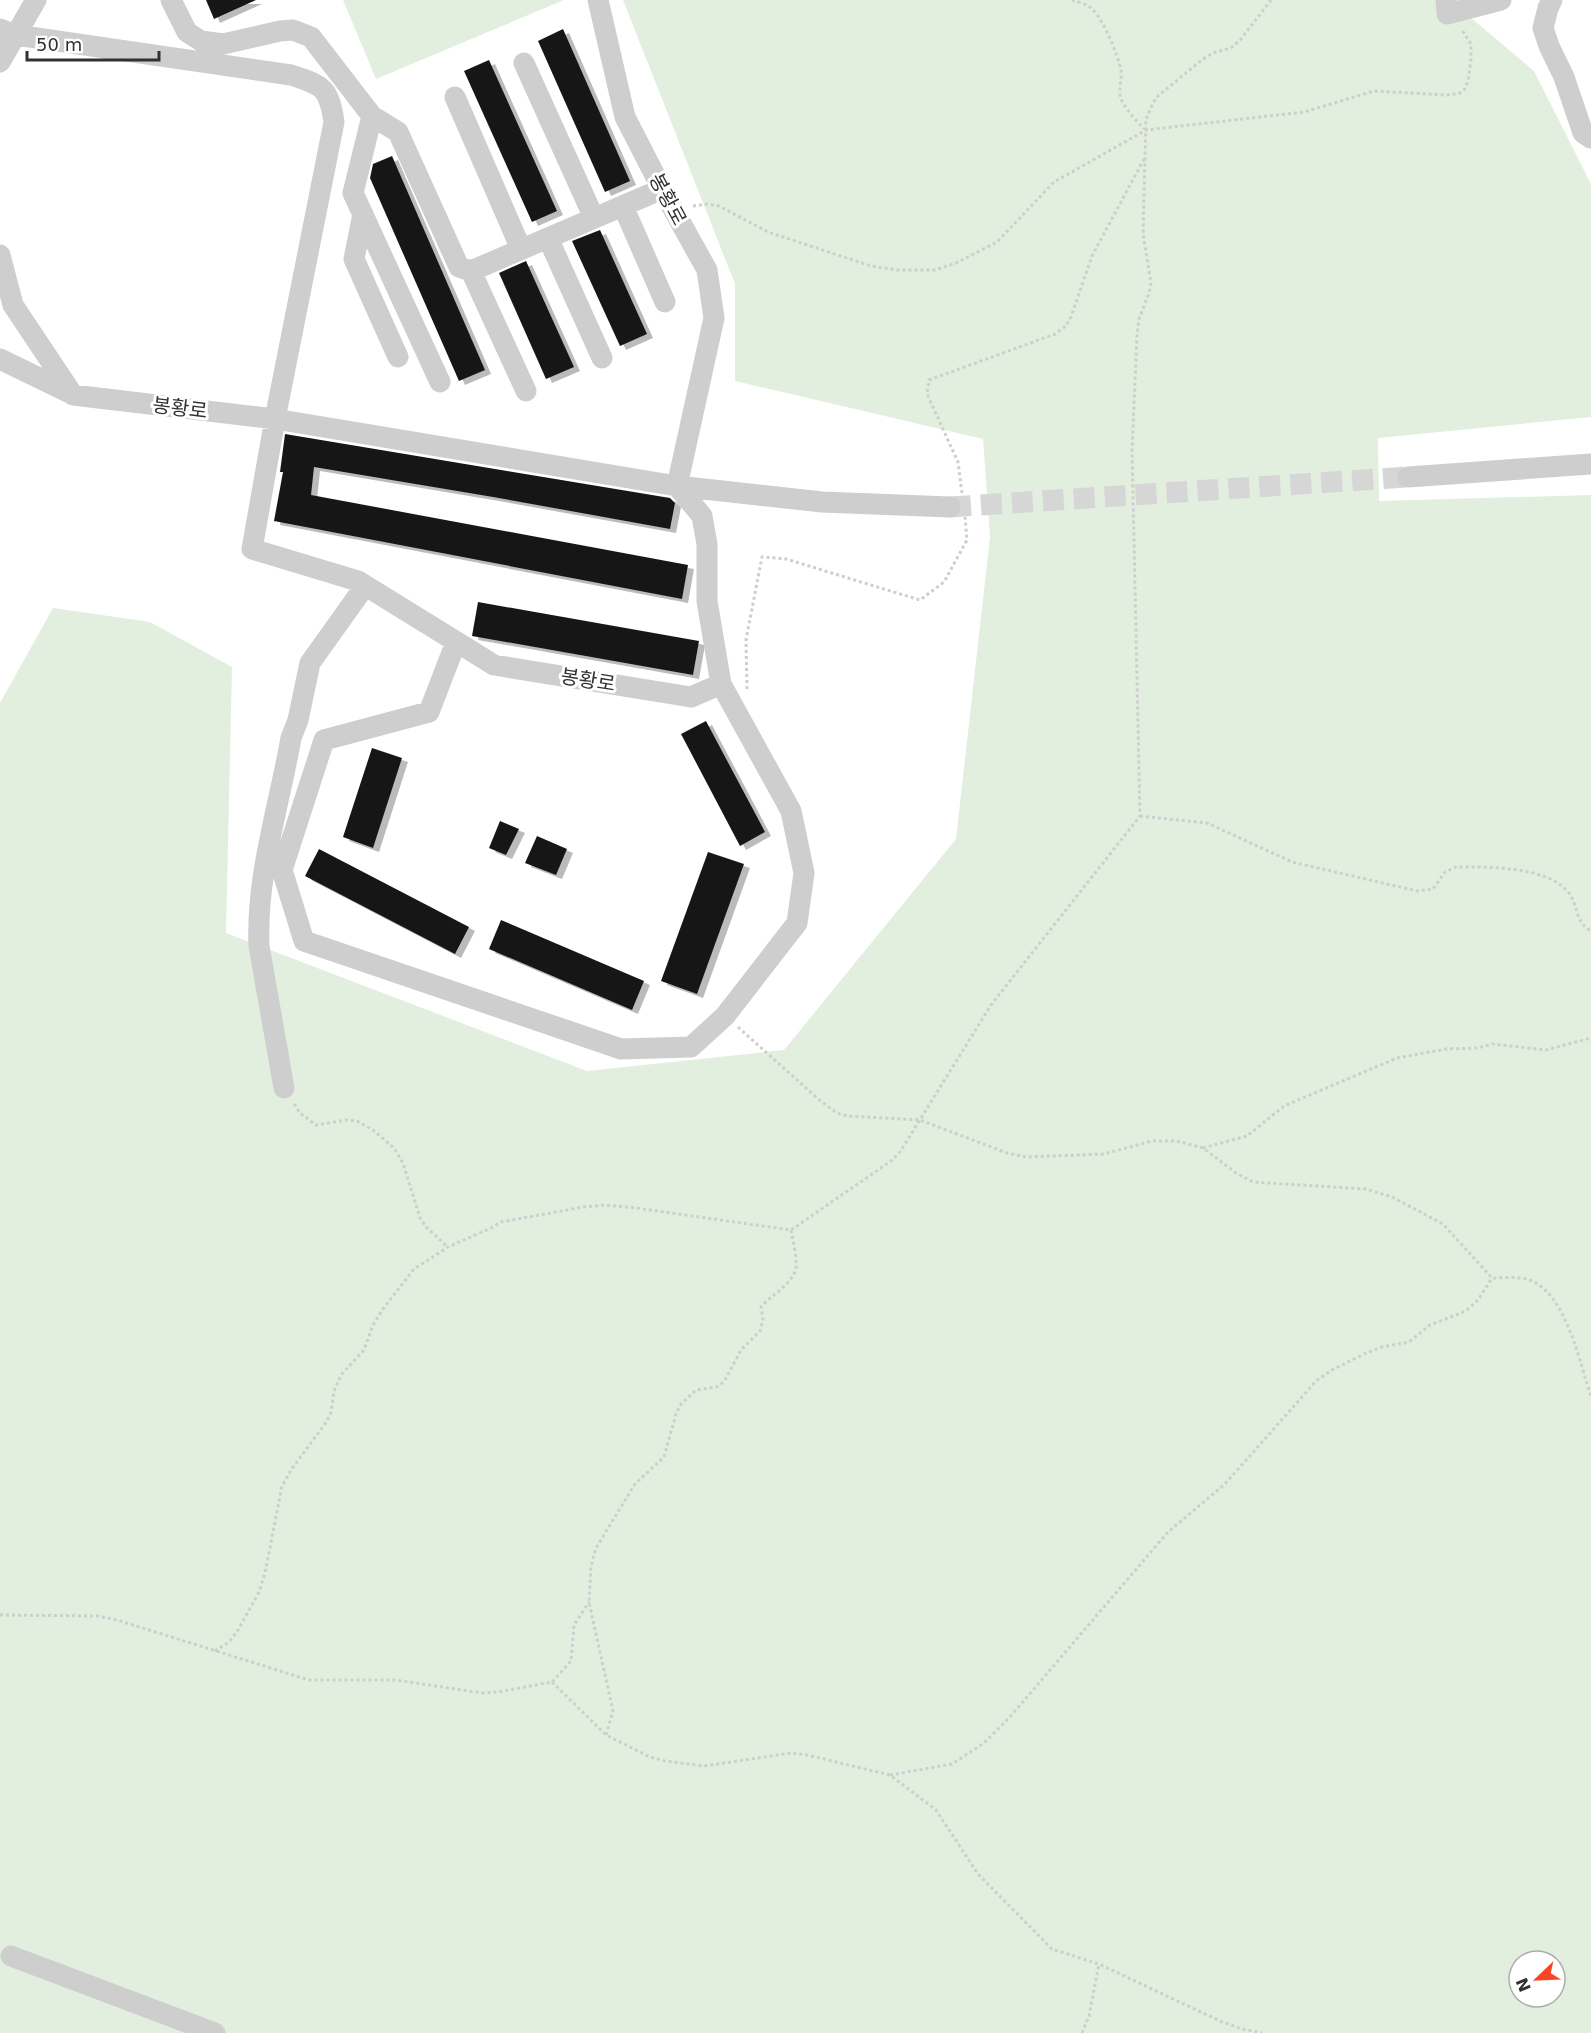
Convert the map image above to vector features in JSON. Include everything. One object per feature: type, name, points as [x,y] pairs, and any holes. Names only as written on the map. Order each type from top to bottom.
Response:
[{"type":"street","points":[[0,62],[8,32],[36,0]]},
{"type":"street","points":[[171,0],[187,32],[201,42],[223,44],[293,30],[311,37],[372,116],[398,132],[459,267],[471,271],[662,189]]},
{"type":"street","name":"봉황로","points":[[598,0],[625,117],[707,270],[714,318],[677,486]]},
{"type":"street","points":[[1447,7],[1501,0]]},
{"type":"street","points":[[1552,0],[1543,27],[1549,46],[1564,77],[1583,133],[1591,138]]},
{"type":"street","points":[[8,32],[291,75],[318,84],[331,101],[334,122],[275,419],[677,486],[822,502],[958,503]]},
{"type":"street","points":[[524,63],[594,218]]},
{"type":"street","points":[[455,97],[521,249]]},
{"type":"street","points":[[372,116],[353,193],[440,382]]},
{"type":"street","points":[[623,206],[665,302]]},
{"type":"street","points":[[363,214],[354,259],[398,357]]},
{"type":"street","points":[[548,238],[602,358]]},
{"type":"street","points":[[0,255],[13,305],[74,395]]},
{"type":"street","points":[[471,271],[526,391]]},
{"type":"street","name":"봉황로","points":[[0,359],[74,395],[275,419],[252,549],[358,581],[494,665],[691,697],[721,684]]},
{"type":"street","points":[[1408,477],[1591,464]]},
{"type":"street","points":[[456,642],[429,712],[324,740],[282,870],[304,941],[621,1049],[691,1047],[725,1016],[797,923],[804,873],[791,811],[721,684],[707,602],[706,544],[702,516],[677,486]]},
{"type":"street","points":[[284,1088],[259,946],[261,887],[291,738],[298,720],[310,663],[365,585]]},
{"type":"street","points":[[11,1956],[215,2033]]},
{"type":"path","points":[[1072,0],[1094,10],[1103,26],[1121,72],[1122,99],[1128,110],[1146,130]]},
{"type":"path","points":[[215,1651],[229,1642],[238,1630],[259,1592],[265,1573],[282,1486],[327,1421],[331,1412],[334,1390],[341,1375],[364,1350],[374,1325],[401,1284],[414,1269],[448,1247],[508,1219],[605,1205],[791,1230],[891,1161],[900,1152],[991,1005],[1140,816],[1132,452],[1137,334],[1139,319],[1151,283],[1143,233],[1146,130],[1149,111],[1158,96],[1203,58],[1231,48],[1241,39],[1272,0]]},
{"type":"path","points":[[677,216],[693,206],[707,204],[719,206],[768,232],[871,266],[897,270],[935,270],[956,263],[996,242],[1054,182],[1146,130],[1304,112],[1374,91],[1446,95],[1460,93],[1468,81],[1471,44],[1465,32],[1450,21],[1447,7]]},
{"type":"path","points":[[735,709],[747,699],[746,640],[762,557],[786,559],[920,600],[944,582],[967,540],[958,503],[958,462],[927,394],[929,380],[1055,334],[1066,326],[1092,256],[1145,157]]},
{"type":"path","points":[[1140,816],[1207,823],[1292,862],[1417,891],[1433,889],[1445,872],[1456,867],[1540,874],[1556,882],[1569,893],[1578,920],[1583,927],[1591,931]]},
{"type":"path","points":[[725,1016],[818,1099],[837,1113],[858,1118],[920,1120],[1007,1153],[1026,1157],[1104,1154],[1163,1139],[1203,1148],[1236,1173],[1253,1182],[1366,1190],[1392,1197],[1443,1224],[1492,1278],[1520,1278],[1532,1281],[1553,1300],[1567,1323],[1591,1397]]},
{"type":"path","points":[[1203,1148],[1247,1136],[1284,1106],[1397,1058],[1446,1048],[1478,1048],[1492,1044],[1546,1050],[1591,1038]]},
{"type":"path","points":[[284,1088],[300,1113],[310,1123],[322,1125],[357,1120],[394,1148],[403,1164],[420,1218],[427,1228],[448,1247]]},
{"type":"path","points":[[606,1735],[612,1721],[612,1712],[589,1602],[591,1566],[596,1548],[635,1484],[664,1458],[681,1404],[696,1390],[716,1387],[724,1382],[741,1350],[760,1331],[763,1319],[761,1306],[794,1274],[795,1259],[791,1230]]},
{"type":"path","points":[[552,1682],[606,1735],[650,1757],[688,1764],[715,1765],[791,1753],[891,1775],[952,1764],[984,1743],[1009,1718],[1168,1532],[1225,1484],[1316,1381],[1364,1354],[1382,1347],[1409,1342],[1430,1325],[1466,1311],[1478,1300],[1492,1278]]},
{"type":"path","points":[[0,1616],[98,1616],[309,1680],[395,1680],[483,1693],[552,1682],[571,1661],[574,1624],[589,1602]]},
{"type":"path","points":[[891,1775],[936,1810],[978,1874],[1043,1941],[1062,1953],[1099,1964],[1220,2020],[1242,2029],[1262,2033]]},
{"type":"path","points":[[1082,2033],[1089,2016],[1099,1964]]},
{"type":"green space","points":[[343,0],[564,0],[376,79]]},
{"type":"green space","points":[[623,0],[1450,0],[1534,71],[1591,184],[1591,417],[1378,438],[1379,501],[1591,495],[1591,2033],[0,2033],[0,703],[53,608],[150,622],[232,667],[226,933],[587,1071],[784,1050],[956,839],[990,537],[983,439],[735,381],[735,284]]},
{"type":"building","points":[[206,0],[256,0],[214,19]]},
{"type":"building","points":[[563,29],[630,181],[605,192],[538,41]]},
{"type":"building","points":[[489,60],[557,211],[532,222],[464,71]]},
{"type":"building","points":[[392,156],[485,370],[459,381],[370,178],[373,164]]},
{"type":"building","points":[[600,230],[647,334],[620,346],[572,241]]},
{"type":"building","points":[[526,261],[574,367],[546,379],[499,273]]},
{"type":"building","points":[[285,434],[670,498],[675,503],[670,529],[314,467],[311,495],[688,565],[682,599],[274,521],[283,472],[280,472]]},
{"type":"building","points":[[478,602],[699,641],[693,675],[472,636]]},
{"type":"building","points":[[706,721],[765,832],[740,846],[681,734]]},
{"type":"building","points":[[372,748],[402,758],[373,848],[343,837]]},
{"type":"building","points":[[500,821],[519,829],[506,855],[489,848]]},
{"type":"building","points":[[537,836],[567,849],[556,875],[525,863]]},
{"type":"building","points":[[319,849],[469,927],[455,954],[305,876]]},
{"type":"building","points":[[708,852],[744,864],[697,994],[661,981]]},
{"type":"building","points":[[501,920],[644,981],[632,1010],[489,949]]},
{"type":"tunnel","points":[[950,507],[1408,477]]}]
